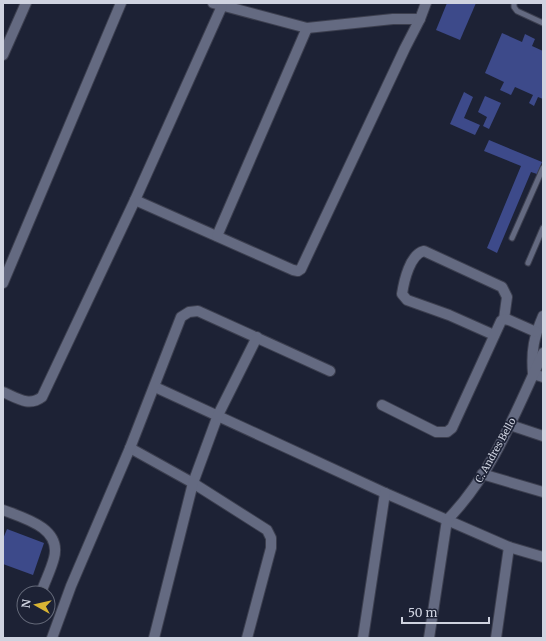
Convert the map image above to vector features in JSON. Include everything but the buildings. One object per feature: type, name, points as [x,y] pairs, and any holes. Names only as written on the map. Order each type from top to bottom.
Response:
[{"type":"street","points":[[3,55],[26,3]]},
{"type":"street","points":[[3,283],[121,3]]},
{"type":"street","points":[[136,200],[293,270],[298,271],[301,269],[420,19],[426,3]]},
{"type":"street","points":[[3,392],[28,402],[36,401],[42,397],[136,200],[218,4],[307,28],[392,19],[420,19]]},
{"type":"street","points":[[217,236],[307,28]]},
{"type":"street","points":[[382,405],[436,432],[447,432],[452,428],[494,334],[501,320],[504,319],[507,297],[502,287],[424,251],[418,253],[414,257],[404,282],[402,294],[407,300],[449,315],[494,334]]},
{"type":"street","points":[[52,638],[70,586],[130,448],[181,317],[189,312],[198,311],[330,371]]},
{"type":"street","name":"C. Andres Bello","points":[[538,375],[532,357],[536,332],[543,316]]},
{"type":"street","points":[[504,319],[525,326],[536,332]]},
{"type":"street","points":[[154,638],[193,483],[218,415],[257,337]]},
{"type":"street","name":"C. Andres Bello","points":[[447,520],[461,506],[482,474],[538,375],[543,353]]},
{"type":"street","points":[[155,387],[447,520],[509,547],[543,556]]},
{"type":"street","points":[[510,425],[543,436]]},
{"type":"street","points":[[130,448],[193,483],[267,530],[271,538],[271,548],[247,638]]},
{"type":"street","points":[[482,474],[543,492]]},
{"type":"street","points":[[363,638],[385,492]]},
{"type":"street","points":[[3,510],[26,518],[42,527],[55,541],[54,556],[44,585]]},
{"type":"street","points":[[429,638],[447,520]]},
{"type":"street","points":[[496,638],[509,547]]},
{"type":"lane","points":[[514,3],[514,7],[517,11],[543,23]]},
{"type":"lane","points":[[512,238],[543,168]]},
{"type":"lane","points":[[528,263],[543,228]]}]
